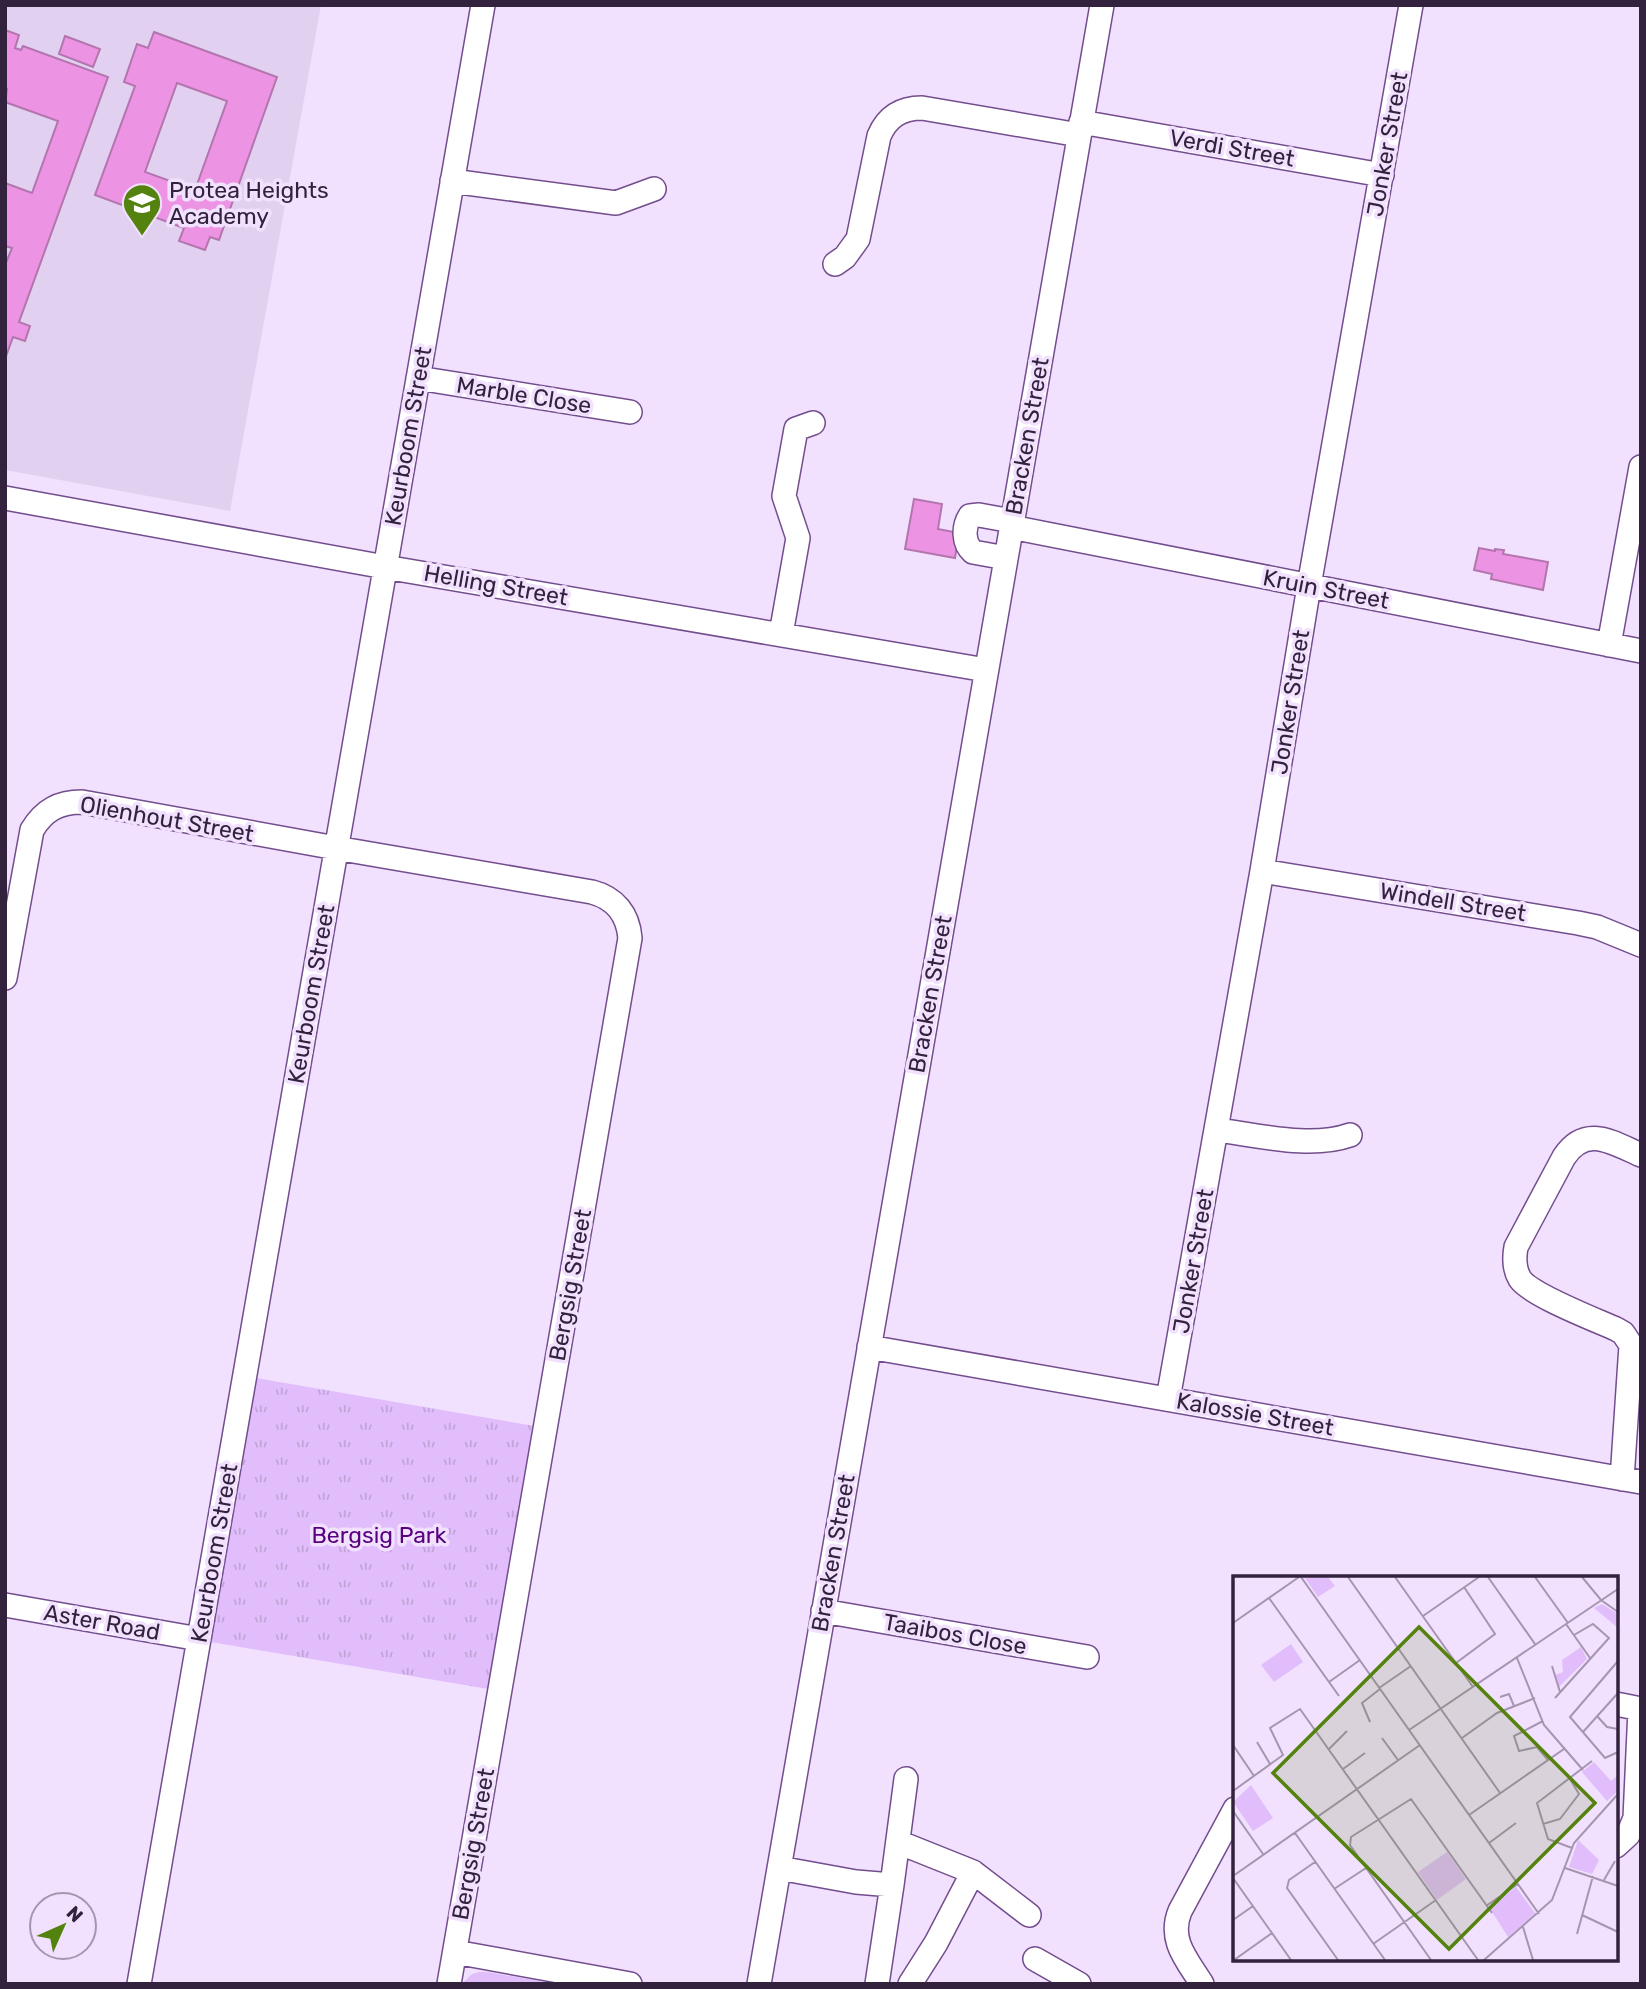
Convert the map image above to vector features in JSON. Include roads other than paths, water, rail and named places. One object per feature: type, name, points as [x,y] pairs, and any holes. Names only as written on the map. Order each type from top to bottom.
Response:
[{"type":"street","name":"Keurboom Street","points":[[139,1984],[483,5]]},
{"type":"street","name":"Bracken Street","points":[[759,1984],[1102,5]]},
{"type":"street","name":"Jonker Street","points":[[1168,1399],[1411,5]]},
{"type":"street","name":"Verdi Street","points":[[835,264],[845,257],[858,239],[862,228],[879,136],[886,123],[901,111],[911,108],[1080,129],[1382,175]]},
{"type":"street","points":[[452,181],[616,203],[654,189]]},
{"type":"street","name":"Marble Close","points":[[418,378],[630,412]]},
{"type":"street","points":[[781,634],[798,538],[784,496],[796,429],[814,423]]},
{"type":"street","points":[[1609,645],[1641,467]]},
{"type":"street","name":"Helling Street","points":[[5,498],[986,670]]},
{"type":"street","name":"Kruin Street","points":[[1006,558],[973,552],[969,548],[965,538],[970,516],[979,515],[1309,586],[1641,651]]},
{"type":"street","name":"Olienhout Street","points":[[5,978],[29,839],[43,814],[61,804],[82,802],[336,848]]},
{"type":"street","name":"Bergsig Street","points":[[336,848],[601,894],[617,905],[623,913],[631,938],[449,1984]]},
{"type":"street","name":"Windell Street","points":[[1262,871],[1578,923],[1597,927],[1641,945]]},
{"type":"street","points":[[1217,1130],[1311,1142],[1350,1135]]},
{"type":"street","points":[[1632,1480],[1630,1345],[1623,1333],[1616,1329],[1527,1287],[1517,1272],[1514,1256],[1516,1247],[1564,1157],[1575,1144],[1583,1139],[1599,1138],[1641,1155]]},
{"type":"street","name":"Kalossie Street","points":[[869,1347],[1632,1480]]},
{"type":"street","name":"Aster Road","points":[[5,1605],[199,1639]]},
{"type":"street","name":"Taaibos Close","points":[[823,1611],[1087,1657]]},
{"type":"street","points":[[1618,1704],[1641,1709],[1634,1818],[1628,1835],[1618,1844]]},
{"type":"street","points":[[877,1984],[906,1779]]},
{"type":"street","points":[[1202,1984],[1178,1943],[1175,1926],[1180,1911],[1233,1815]]},
{"type":"street","points":[[898,1842],[973,1872],[1029,1915]]},
{"type":"street","points":[[779,1868],[856,1882],[892,1885]]},
{"type":"street","points":[[910,1984],[936,1943],[973,1872]]},
{"type":"street","name":"Bergsig Street","points":[[455,1952],[630,1984]]},
{"type":"street","points":[[1035,1959],[1079,1984]]},
{"type":"place","name":"Protea Heights Academy","points":[[142,237]]},
{"type":"park label","name":"Bergsig Park","points":[[379,1535]]}]
